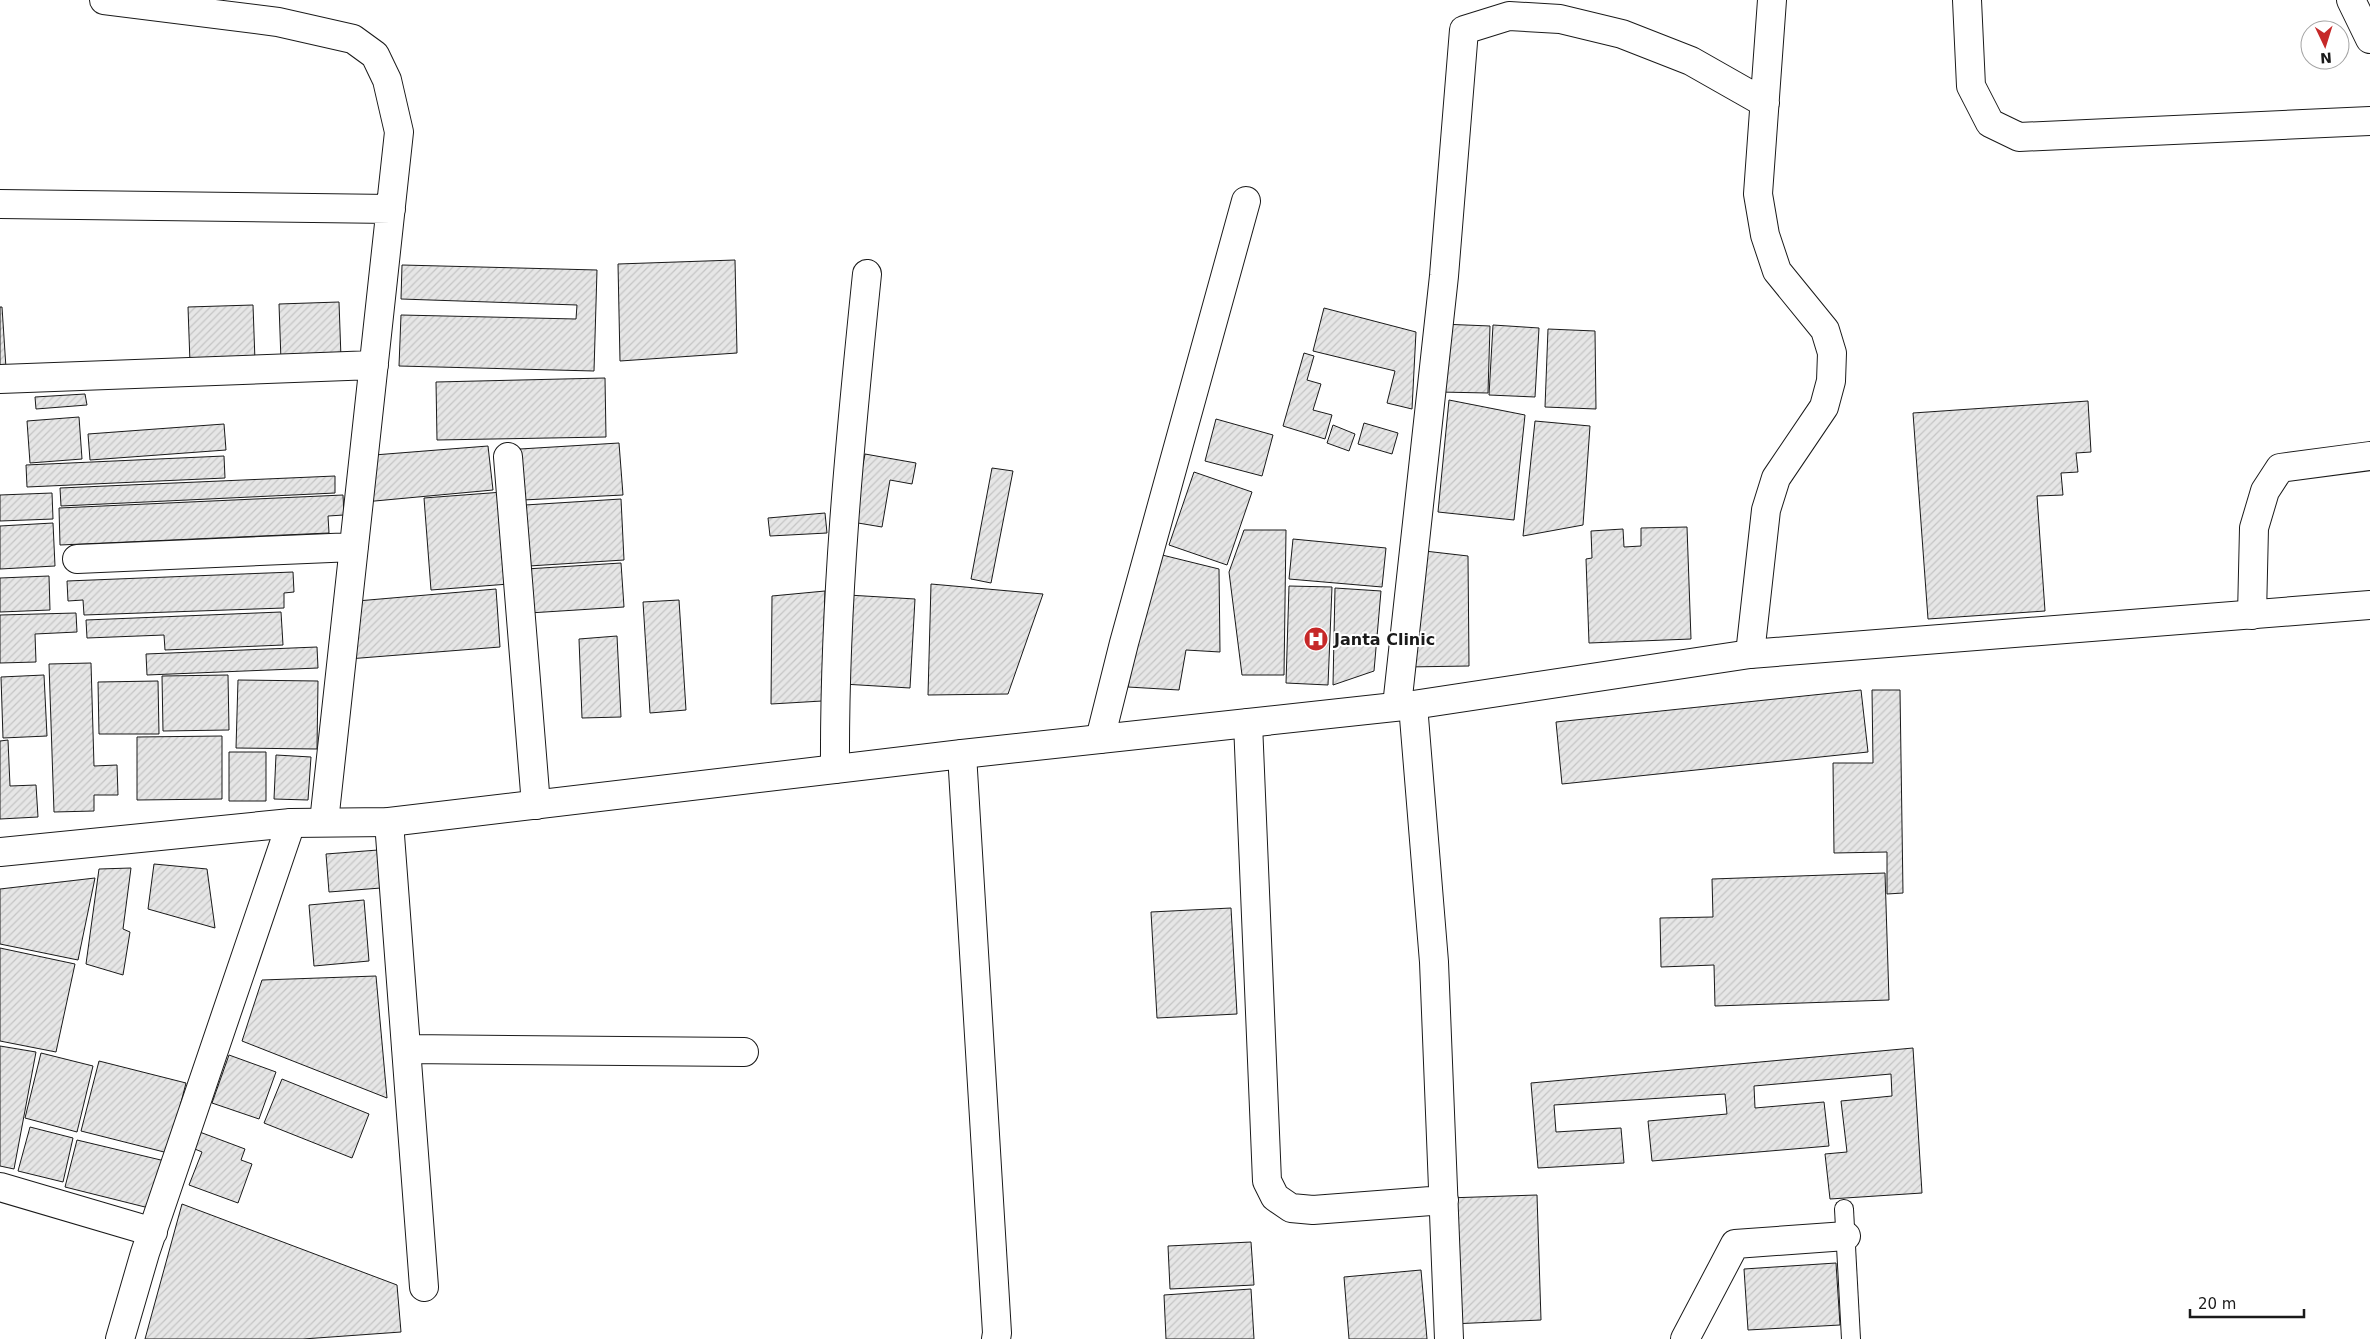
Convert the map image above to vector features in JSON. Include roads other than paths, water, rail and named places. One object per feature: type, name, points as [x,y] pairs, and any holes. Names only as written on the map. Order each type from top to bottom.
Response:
[{"type":"street","points":[[104,0],[278,22],[353,39],[375,55],[387,80],[399,132],[324,822]]},
{"type":"street","points":[[1750,654],[1766,510],[1771,490],[1776,478],[1824,407],[1831,380],[1832,353],[1825,330],[1777,271],[1765,236],[1758,194],[1772,0]]},
{"type":"street","points":[[1967,0],[1972,86],[1990,123],[2019,137],[2370,121]]},
{"type":"street","points":[[2351,0],[2370,39]]},
{"type":"street","points":[[1449,1339],[1434,962],[1405,705],[1464,30],[1509,16],[1560,19],[1622,34],[1691,61],[1765,103]]},
{"type":"street","points":[[1100,739],[1124,643],[1246,201]]},
{"type":"street","points":[[0,204],[391,209]]},
{"type":"street","points":[[835,769],[834,677],[845,494],[867,274]]},
{"type":"street","points":[[0,379],[374,366]]},
{"type":"street","points":[[2252,615],[2254,528],[2265,491],[2280,468],[2370,456]]},
{"type":"street","points":[[508,457],[536,805]]},
{"type":"street","points":[[77,558],[354,547]]},
{"type":"street","points":[[0,852],[291,823],[389,822],[962,754],[1405,705],[1750,654],[2370,605]]},
{"type":"street","points":[[1248,723],[1267,1181],[1275,1197],[1291,1208],[1313,1210],[1444,1200]]},
{"type":"street","points":[[962,754],[997,1323],[996,1339]]},
{"type":"street","points":[[389,822],[424,1286]]},
{"type":"street","points":[[120,1339],[153,1232],[291,823]]},
{"type":"street","points":[[406,1049],[744,1052]]},
{"type":"street","points":[[7,1193],[153,1232]]},
{"type":"street","points":[[1685,1339],[1735,1244],[1846,1236]]},
{"type":"lane","points":[[1844,1208],[1851,1339]]},
{"type":"place","name":"Janta Clinic","points":[[1316,639]]}]
